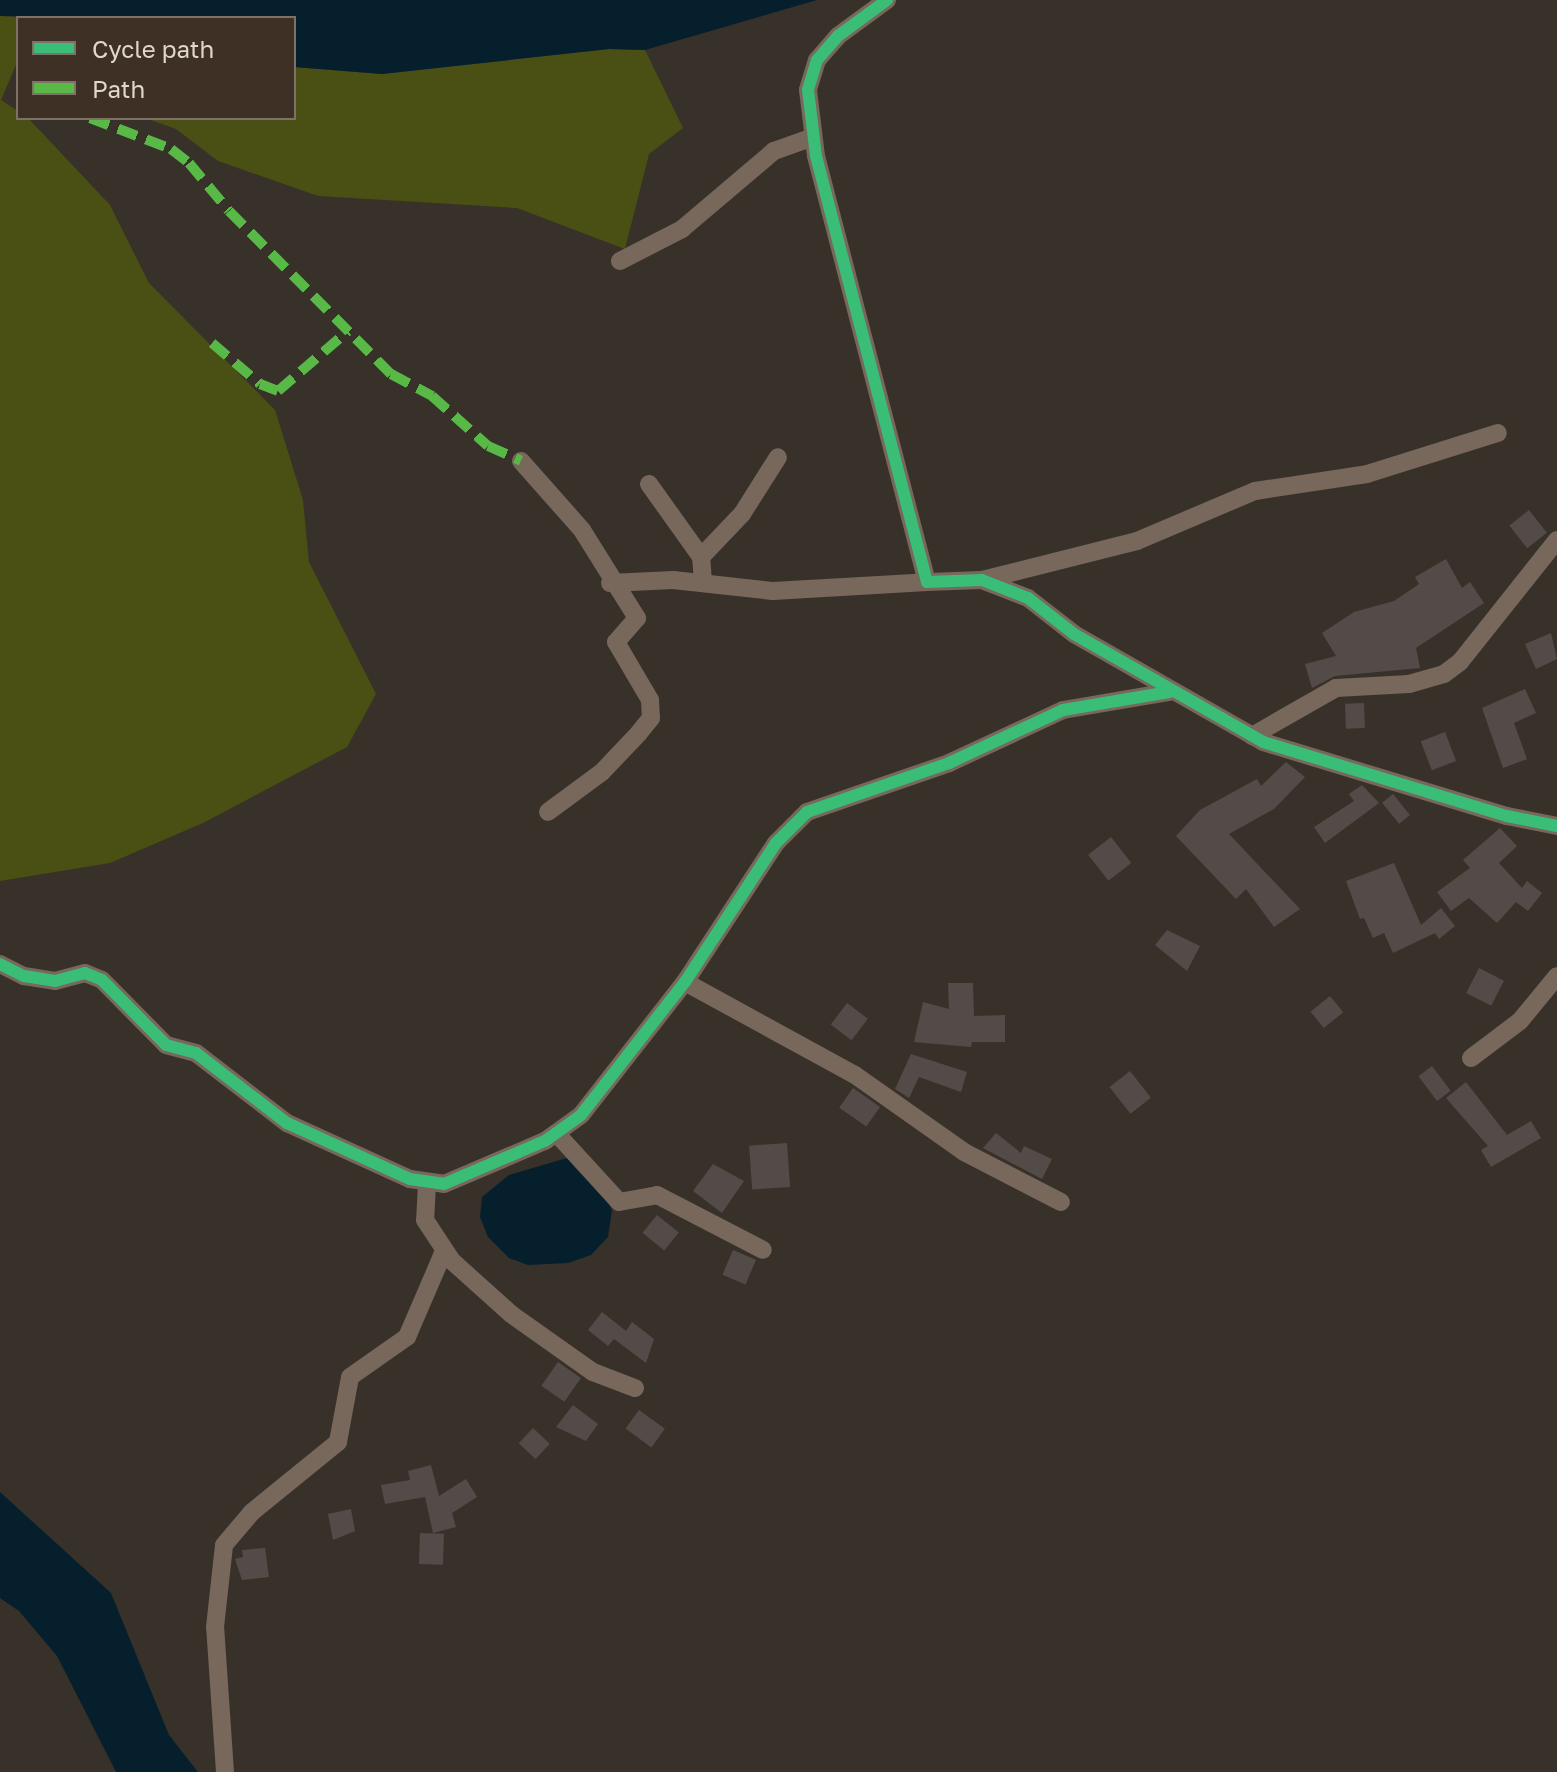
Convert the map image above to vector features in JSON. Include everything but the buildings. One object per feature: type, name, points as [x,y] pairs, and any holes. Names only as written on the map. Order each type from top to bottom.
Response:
[{"type":"street","points":[[887,0],[838,36],[817,60],[808,90],[813,137],[927,582]]},
{"type":"street","points":[[620,261],[682,229],[774,151],[813,137]]},
{"type":"street","points":[[610,583],[703,583],[773,591],[982,580],[1137,541],[1255,491],[1367,474],[1498,433]]},
{"type":"street","points":[[701,557],[750,505],[778,457]]},
{"type":"street","points":[[521,461],[582,530],[610,583],[637,618],[616,642],[650,700],[651,718],[602,772],[548,812]]},
{"type":"street","points":[[649,484],[701,557],[703,583]]},
{"type":"street","points":[[1252,736],[1336,688],[1409,684],[1444,674],[1460,662],[1557,540]]},
{"type":"street","points":[[982,580],[1028,598],[1074,634],[1169,692],[1252,736],[1507,816],[1557,826]]},
{"type":"street","points":[[0,964],[24,976],[55,981],[85,973],[102,980],[166,1045],[196,1053],[287,1123],[427,1184],[463,1179],[557,1134],[600,1093],[685,982],[776,843],[807,812],[949,763],[1063,710],[1169,692]]},
{"type":"street","points":[[1471,1058],[1532,1009],[1557,976]]},
{"type":"street","points":[[685,982],[855,1075],[964,1152],[1061,1202]]},
{"type":"street","points":[[557,1134],[619,1202],[657,1195],[763,1250]]},
{"type":"street","points":[[427,1184],[425,1220],[444,1251],[511,1314],[593,1372],[635,1388]]},
{"type":"street","points":[[225,1772],[215,1627],[224,1545],[252,1512],[338,1442],[350,1377],[407,1337],[444,1251]]},
{"type":"green space","points":[[0,16],[16,17],[16,65],[1,100],[16,110],[16,120],[30,120],[110,205],[149,283],[275,410],[303,500],[309,562],[376,694],[347,747],[203,823],[110,863],[0,881]]},
{"type":"green space","points":[[609,49],[645,50],[683,128],[649,154],[625,249],[517,208],[318,196],[218,161],[176,129],[151,120],[296,120],[296,67],[382,74]]},
{"type":"water","points":[[0,0],[817,0],[645,50],[609,49],[382,74],[296,67],[296,16],[0,16]]},
{"type":"water","points":[[567,1158],[599,1186],[612,1210],[608,1237],[591,1255],[568,1263],[528,1265],[509,1258],[488,1237],[480,1217],[482,1197],[509,1175]]},
{"type":"water","points":[[0,1492],[111,1593],[169,1735],[198,1772],[116,1772],[57,1656],[19,1611],[0,1598]]},
{"type":"marked path","points":[[95,120],[171,149],[189,163],[229,211],[391,374],[432,396],[488,446],[521,461]]},
{"type":"marked path","points":[[212,343],[260,384],[278,391],[348,331]]},
{"type":"cycle path","points":[[887,0],[838,36],[817,60],[808,90],[816,156],[927,582],[982,580],[1028,598],[1074,634],[1263,742],[1507,816],[1557,826]]},
{"type":"cycle path","points":[[0,964],[24,976],[55,981],[85,973],[102,980],[166,1045],[196,1053],[287,1123],[410,1179],[444,1184],[545,1141],[581,1115],[685,982],[776,843],[807,812],[949,763],[1063,710],[1169,692]]}]
